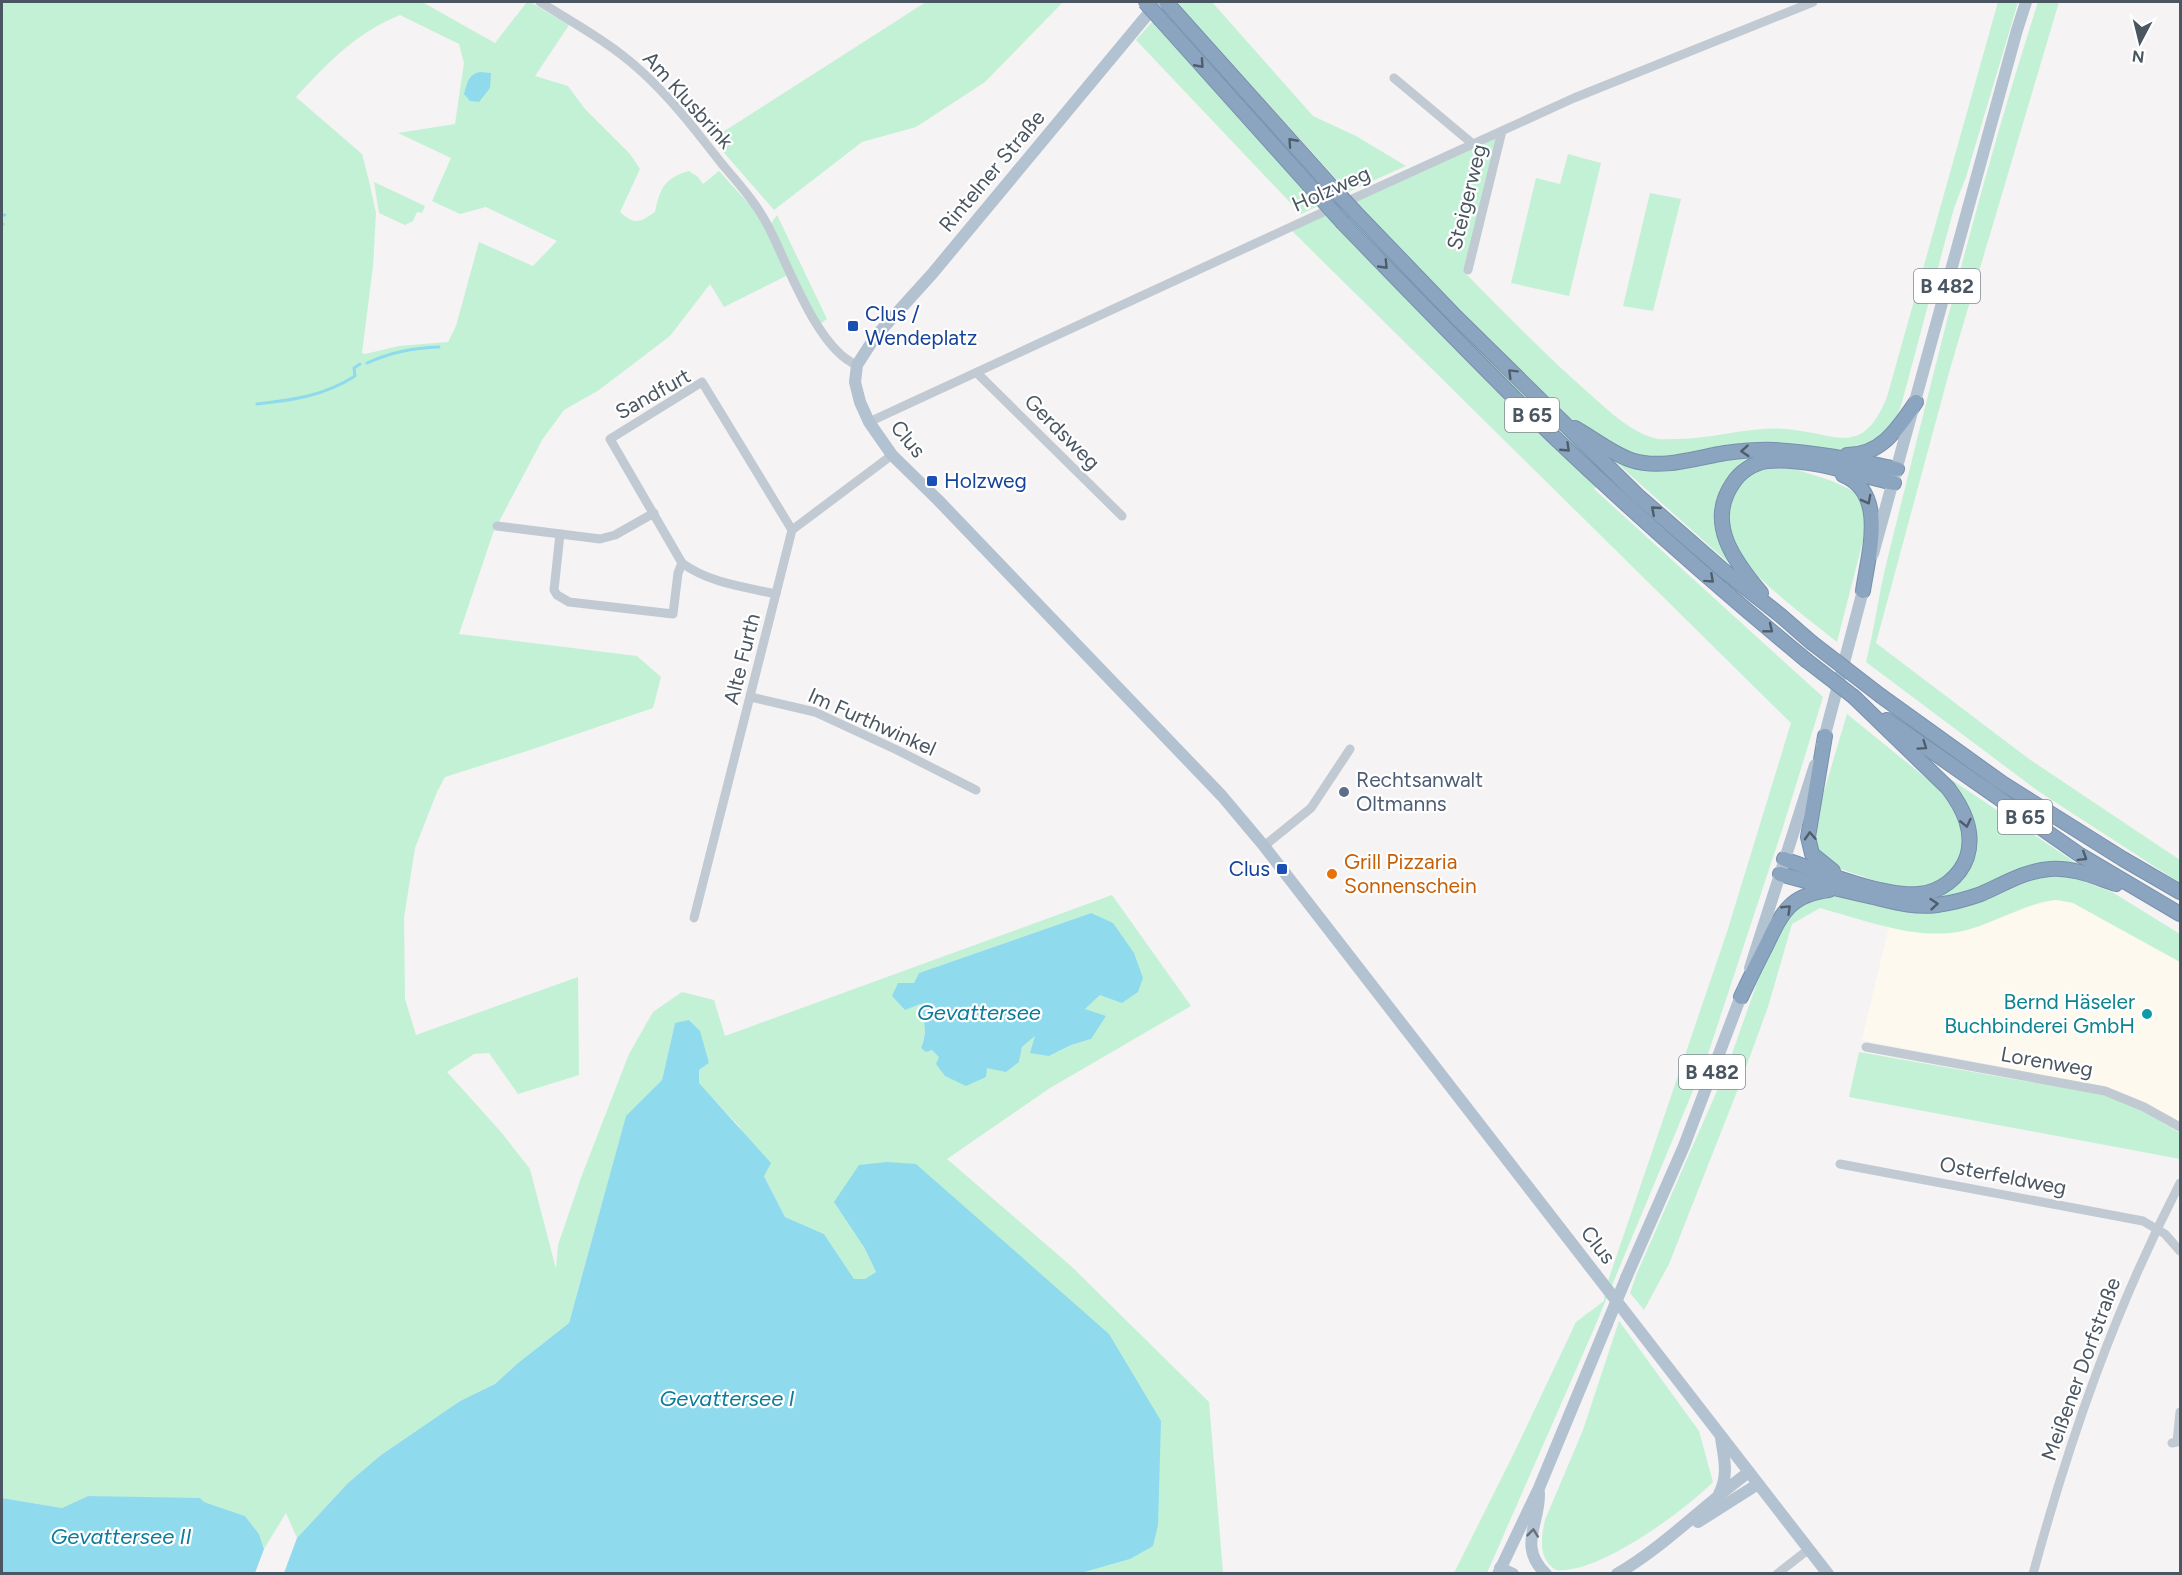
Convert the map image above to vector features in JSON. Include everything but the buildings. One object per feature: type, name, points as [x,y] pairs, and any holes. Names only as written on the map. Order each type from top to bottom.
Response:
[{"type":"highway","name":"B 65","points":[[1145,2],[1343,223],[1465,349],[1554,437],[1731,598],[1875,714],[2080,855],[2181,914]]},
{"type":"highway","name":"B 65","points":[[1169,5],[1355,212],[1456,317],[1637,495],[1723,570],[1881,696],[2002,783],[2123,859],[2181,892]]},
{"type":"highway","points":[[1823,461],[1866,453],[1879,446],[1896,430],[1916,402]]},
{"type":"highway","points":[[1553,414],[1630,460],[1645,463],[1669,463],[1739,451],[1774,450],[1823,461],[1894,483]]},
{"type":"highway","points":[[1780,615],[1744,573],[1730,552],[1720,512],[1726,492],[1738,474],[1764,462],[1782,461],[1823,461],[1898,469]]},
{"type":"highway","points":[[1823,461],[1858,485],[1872,508],[1863,591]]},
{"type":"highway","points":[[1780,874],[1904,894],[1920,894],[1943,887],[1959,872],[1966,860],[1969,847],[1966,822],[1958,801],[1875,714]]},
{"type":"highway","points":[[1825,736],[1808,837],[1812,854],[1840,884]]},
{"type":"highway","points":[[1784,859],[1840,884],[1912,905],[1935,905],[1981,894],[2034,871],[2051,868],[2088,874],[2143,893]]},
{"type":"highway","points":[[1741,998],[1781,914],[1798,899],[1812,892],[1840,884]]},
{"type":"main road","name":"Rintelner Straße","points":[[857,365],[875,337],[932,274],[1158,2]]},
{"type":"main road","name":"B 482","points":[[1499,1571],[1539,1488],[1626,1278],[1684,1146],[1741,998],[1825,736],[2016,30],[2026,2]]},
{"type":"main road","name":"Clus","points":[[857,365],[855,382],[860,402],[868,422],[892,455],[1214,788],[1264,846],[1828,1574]]},
{"type":"main road","points":[[1718,1495],[1723,1486],[1726,1469],[1721,1437]]},
{"type":"main road","points":[[1617,1574],[1668,1538],[1749,1472]]},
{"type":"main road","points":[[1629,1574],[1704,1518],[1758,1484]]},
{"type":"main road","points":[[1539,1488],[1539,1504],[1531,1532],[1532,1551],[1546,1574]]},
{"type":"main road","points":[[1499,1571],[1513,1574]]},
{"type":"street","name":"Am Klusbrink","points":[[540,2],[621,55],[654,83],[753,201],[765,219],[825,338],[848,362],[857,365]]},
{"type":"street","name":"Holzweg","points":[[868,422],[1574,98],[1813,2]]},
{"type":"street","points":[[1394,78],[1474,145]]},
{"type":"street","name":"Steigerweg","points":[[1468,270],[1502,131]]},
{"type":"street","name":"Gerdsweg","points":[[976,373],[1122,516]]},
{"type":"street","name":"Sandfurt","points":[[682,563],[610,439],[702,382],[792,530]]},
{"type":"street","points":[[792,530],[892,455]]},
{"type":"street","points":[[497,526],[608,538],[654,513]]},
{"type":"street","name":"Alte Furth","points":[[694,918],[792,530]]},
{"type":"street","points":[[560,534],[554,590],[557,595],[569,602],[673,614],[678,573],[682,563],[711,579],[776,594]]},
{"type":"street","name":"Im Furthwinkel","points":[[751,696],[815,712],[976,790]]},
{"type":"street","points":[[1264,846],[1311,808],[1350,749]]},
{"type":"street","name":"Lorenweg","points":[[1866,1047],[2105,1091],[2144,1107],[2181,1127]]},
{"type":"street","name":"Osterfeldweg","points":[[1840,1164],[2143,1221],[2157,1229]]},
{"type":"street","name":"Meißener Dorfstraße","points":[[2033,1574],[2079,1417],[2117,1316],[2181,1183]]},
{"type":"street","points":[[2157,1229],[2165,1233],[2181,1251]]},
{"type":"street","points":[[2172,1443],[2177,1442],[2181,1413]]},
{"type":"street","points":[[1777,1574],[1809,1549]]},
{"type":"shaded area","points":[[2054,900],[2073,903],[2180,962],[2180,1124],[2146,1103],[2107,1087],[1862,1040],[1889,926],[1908,932],[1963,931]]},
{"type":"green space","points":[[2,2],[422,2],[495,43],[527,2],[530,2],[569,25],[535,76],[568,86],[585,109],[630,154],[640,169],[620,212],[633,221],[641,220],[655,212],[661,191],[674,177],[689,171],[703,184],[719,171],[769,226],[777,215],[827,319],[817,326],[790,274],[724,307],[710,284],[670,336],[599,390],[564,410],[542,440],[493,533],[459,634],[637,656],[661,677],[653,708],[445,777],[415,848],[404,918],[405,999],[416,1035],[578,977],[579,1075],[518,1094],[489,1053],[474,1054],[447,1072],[501,1132],[530,1169],[556,1269],[558,1245],[582,1175],[629,1054],[653,1012],[682,992],[714,1000],[725,1036],[1112,895],[1191,1006],[1050,1088],[947,1159],[1071,1266],[1209,1402],[1223,1573],[1077,1573],[1130,1559],[864,1247],[876,1272],[865,1279],[854,1279],[824,1234],[785,1217],[739,1126],[698,1083],[699,1070],[709,1063],[706,1056],[675,1023],[662,1080],[626,1117],[569,1323],[495,1384],[460,1401],[381,1455],[348,1483],[297,1538],[286,1513],[264,1549],[259,1534],[245,1516],[204,1502],[88,1496],[62,1508],[2,1498]],"holes":[[[400,15],[459,44],[464,63],[455,124],[398,133],[451,158],[432,201],[460,214],[486,207],[557,241],[533,266],[479,242],[456,326],[448,342],[399,346],[365,354],[362,353],[373,266],[376,213],[362,154],[296,97],[343,50],[369,31]],[[1091,913],[1100,995],[1085,1009],[1091,1039],[1071,1045],[1049,1056],[1036,1035],[1022,1047],[1019,1062],[1006,1071],[940,1057],[932,1050],[921,1048],[925,1026],[922,1009],[916,999],[898,984],[914,983],[919,973]]]},
{"type":"green space","points":[[926,2],[1063,2],[985,82],[916,127],[862,142],[774,210],[712,139]]},
{"type":"green space","points":[[1180,2],[1212,2],[1313,116],[1356,136],[1406,166],[1348,192],[1178,4]]},
{"type":"green space","points":[[1998,2],[2018,2],[1966,177],[1954,208],[1901,406],[1886,433],[1878,440],[1866,445],[1840,450],[1772,443],[1760,444],[1761,457],[1721,493],[1733,567],[1618,464],[1594,489],[1823,697],[1707,1057],[1593,1331],[1487,1573],[1454,1573],[1576,1322],[1604,1301],[1606,1287],[1727,932],[1791,723],[1287,226],[1350,195],[1501,131],[1466,274],[1543,351],[1605,407],[1638,431],[1659,439],[1687,439],[1772,429],[1804,431],[1846,438],[1857,435],[1868,429],[1878,416],[1887,397]]},
{"type":"green space","points":[[2038,2],[2059,2],[1950,369],[1876,643],[2029,759],[2180,860],[2180,883],[2038,791],[1866,662],[1885,569],[1957,284],[1995,142]]},
{"type":"green space","points":[[1152,22],[1318,206],[1301,214],[1136,40]]},
{"type":"green space","points":[[1568,154],[1601,163],[1569,296],[1511,283],[1536,178],[1560,184]]},
{"type":"green space","points":[[374,182],[425,206],[422,213],[417,212],[413,221],[405,225],[379,213]]},
{"type":"green space","points":[[1650,193],[1681,199],[1653,311],[1623,306]]},
{"type":"green space","points":[[1769,468],[1795,469],[1832,481],[1853,491],[1863,504],[1867,525],[1837,642],[1768,586],[1744,560],[1731,540],[1727,522],[1733,495],[1747,478]]},
{"type":"green space","points":[[1847,714],[1942,791],[1961,824],[1963,846],[1956,863],[1945,878],[1930,885],[1913,888],[1895,887],[1837,868],[1817,850],[1814,825]]},
{"type":"green space","points":[[1943,774],[2079,865],[1961,895],[1927,900],[1949,889],[1963,878],[1972,862],[1976,843],[1975,824],[1969,810]]},
{"type":"green space","points":[[2048,876],[2072,877],[2112,892],[2180,934],[2180,962],[2073,903],[2057,900],[2033,905],[1974,928],[1945,933],[1891,928],[1820,908],[1792,924],[1768,1007],[1738,1089],[1669,1264],[1644,1310],[1630,1293],[1637,1273],[1727,1068],[1775,932],[1788,913],[1807,899],[1828,895],[1852,898],[1904,911],[1945,910],[1965,906]]},
{"type":"green space","points":[[1859,1052],[2104,1095],[2143,1111],[2180,1133],[2180,1159],[1849,1097]]},
{"type":"green space","points":[[1619,1321],[1699,1431],[1713,1482],[1683,1508],[1617,1552],[1574,1569],[1556,1570],[1546,1560],[1542,1548],[1545,1520],[1583,1430]]},
{"type":"water","points":[[480,72],[491,73],[490,88],[479,102],[470,101],[464,94],[467,83],[470,77]]},
{"type":"water","name":"Gevattersee","points":[[1091,913],[1113,923],[1134,953],[1143,978],[1138,992],[1122,1003],[1100,995],[1085,1009],[1106,1016],[1091,1039],[1071,1045],[1049,1056],[1030,1053],[1035,1036],[1022,1047],[1019,1062],[1006,1072],[987,1068],[986,1077],[966,1086],[945,1076],[936,1064],[939,1057],[932,1050],[926,1052],[921,1048],[925,1031],[920,1004],[905,1010],[892,996],[898,983],[914,983],[919,973]]},
{"type":"water","name":"Gevattersee I","points":[[689,1020],[700,1031],[709,1063],[699,1070],[699,1083],[771,1163],[764,1176],[785,1217],[824,1234],[854,1279],[865,1279],[876,1272],[864,1247],[834,1202],[859,1165],[887,1162],[916,1164],[1109,1334],[1161,1421],[1158,1525],[1153,1546],[1130,1559],[1077,1574],[284,1573],[297,1538],[348,1483],[381,1455],[460,1401],[495,1384],[569,1323],[626,1116],[662,1080],[675,1023]]},
{"type":"water","name":"Gevattersee II","points":[[88,1496],[200,1498],[204,1502],[245,1516],[259,1534],[264,1549],[255,1573],[2,1573],[2,1498],[62,1508]]},
{"type":"waterway","points":[[367,363],[402,351],[439,347]]},
{"type":"waterway","points":[[257,404],[320,393],[355,376],[354,368],[360,364]]},
{"type":"place","name":"Clus / Wendeplatz","points":[[853,326]]},
{"type":"place","name":"Holzweg","points":[[932,481]]},
{"type":"place","name":"Rechtsanwalt Oltmanns","points":[[1344,792]]},
{"type":"place","name":"Clus","points":[[1282,869]]},
{"type":"place","name":"Grill Pizzaria Sonnenschein","points":[[1332,874]]},
{"type":"place","name":"Bernd Häseler Buchbinderei GmbH","points":[[2147,1014]]}]
